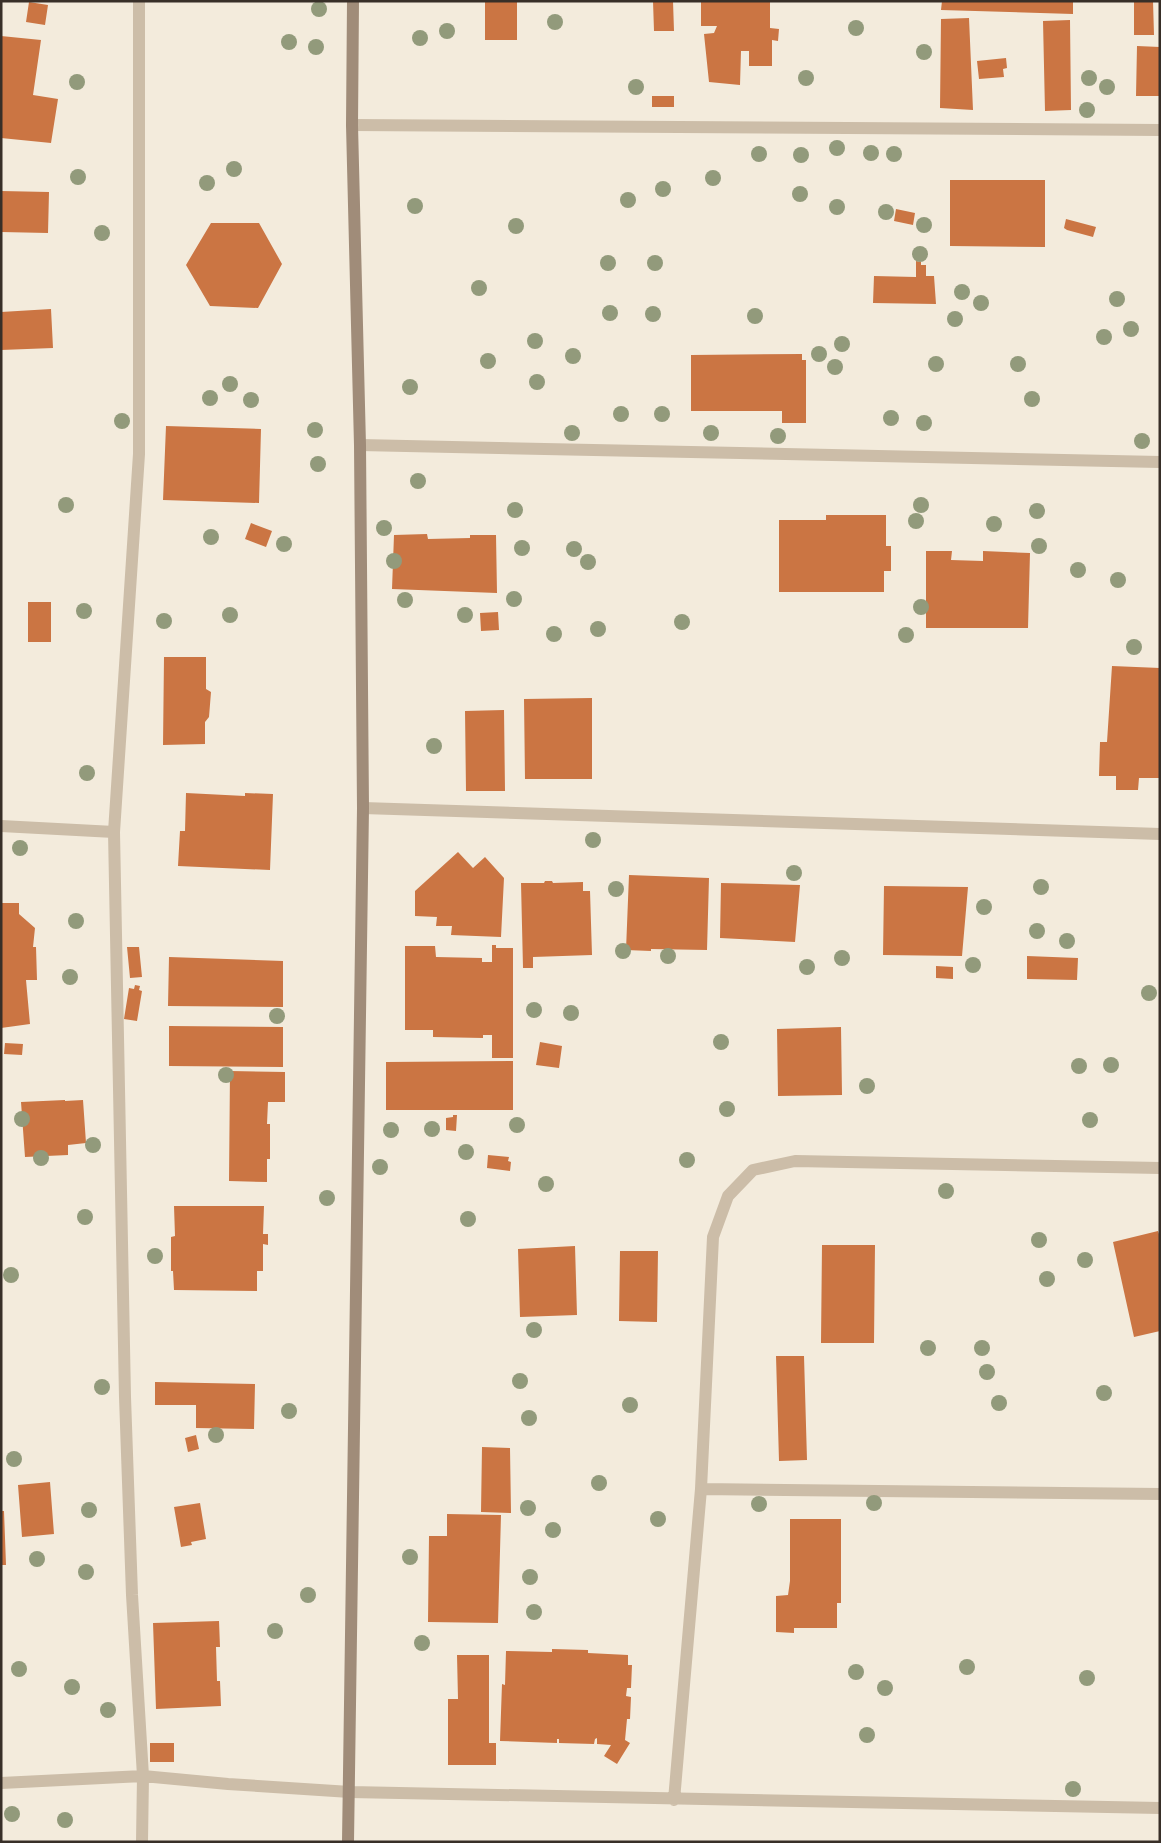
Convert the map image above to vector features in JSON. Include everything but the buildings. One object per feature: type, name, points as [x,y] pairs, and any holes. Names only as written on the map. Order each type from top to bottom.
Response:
[{"type":"main road","points":[[348,1842],[363,808],[360,445],[352,124],[353,1]]},
{"type":"street","points":[[140,1],[139,454],[114,832],[125,1397],[132,1595],[143,1776],[142,1842]]},
{"type":"street","points":[[352,124],[1160,130]]},
{"type":"street","points":[[360,445],[1160,462]]},
{"type":"street","points":[[363,808],[1160,834]]},
{"type":"street","points":[[1,826],[114,832]]},
{"type":"street","points":[[674,1800],[701,1489],[713,1237],[728,1196],[754,1170],[795,1161],[1160,1168]]},
{"type":"street","points":[[701,1489],[1160,1494]]},
{"type":"street","points":[[1,1784],[143,1776],[350,1792],[674,1800],[1160,1808]]}]
